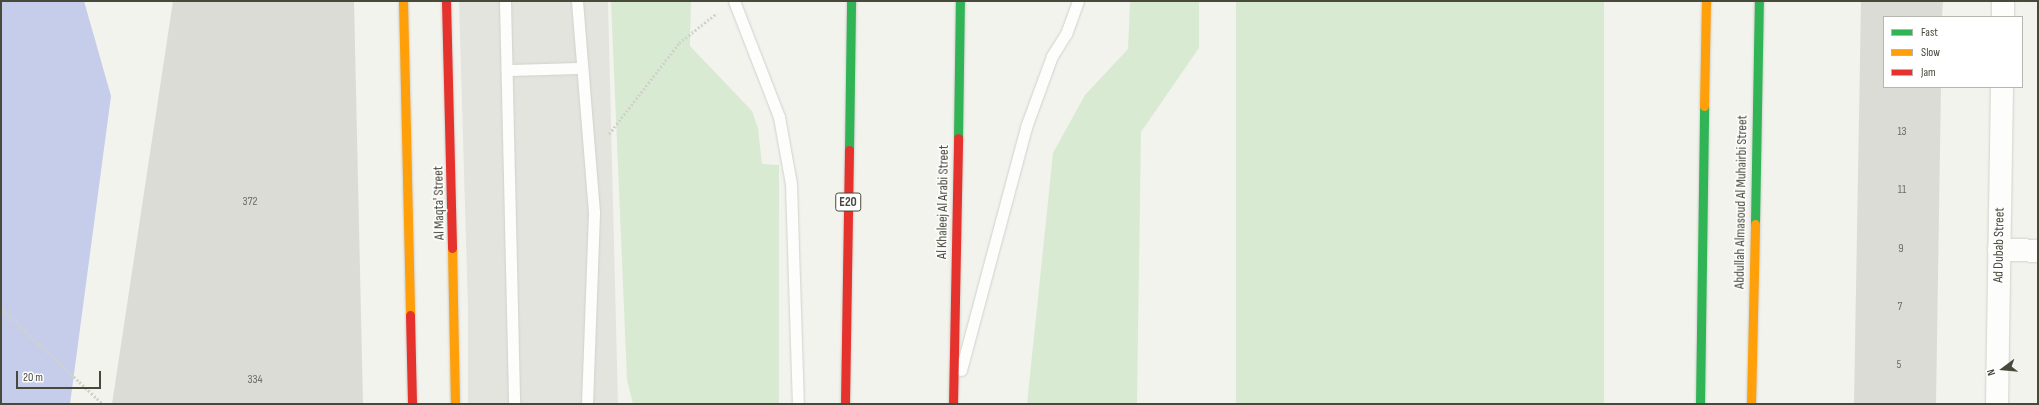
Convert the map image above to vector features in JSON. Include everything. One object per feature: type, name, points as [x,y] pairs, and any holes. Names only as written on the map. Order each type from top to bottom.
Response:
[{"type":"main road","points":[[403,1],[412,404]]},
{"type":"main road","name":"Al Maqta' Street","points":[[446,1],[455,404]]},
{"type":"main road","name":"E20","points":[[845,404],[850,1]]},
{"type":"main road","name":"Al Khaleej Al Arabi Street","points":[[953,400],[960,1]]},
{"type":"main road","points":[[1700,404],[1706,1]]},
{"type":"main road","name":"Abdullah Almasoud Al Muhairbi Street","points":[[1751,404],[1759,1]]},
{"type":"street","points":[[2003,1],[2003,16]]},
{"type":"street","name":"Ad Dubab Street","points":[[1997,404],[2002,88]]},
{"type":"street","points":[[1999,250],[2038,251]]},
{"type":"lane","points":[[505,1],[508,70],[514,404]]},
{"type":"lane","points":[[577,1],[587,144],[594,213],[587,404]]},
{"type":"lane","points":[[734,1],[779,117],[791,184],[798,404]]},
{"type":"lane","points":[[953,400],[1026,127],[1052,56],[1066,34],[1078,1]]},
{"type":"lane","points":[[508,70],[581,68]]},
{"type":"path","points":[[587,144],[608,135],[679,43],[720,10]]},
{"type":"path","points":[[1,308],[103,404]]},
{"type":"green space","points":[[611,1],[691,1],[690,46],[752,111],[758,128],[762,164],[779,165],[779,404],[633,404],[627,380]]},
{"type":"green space","points":[[1130,1],[1199,1],[1199,48],[1141,132],[1137,404],[1027,404],[1053,153],[1085,95],[1128,49]]},
{"type":"green space","points":[[1236,1],[1604,1],[1604,404],[1236,404]]},
{"type":"shaded area","points":[[459,1],[608,1],[618,404],[468,404],[468,309]]},
{"type":"water","points":[[1,1],[84,1],[111,96],[70,404],[1,404]]},
{"type":"building","points":[[173,1],[354,1],[363,404],[112,404]]},
{"type":"building","points":[[1861,1],[1943,1],[1942,16],[1883,16],[1883,88],[1941,88],[1936,404],[1854,404]]},
{"type":"traffic: fast","points":[[849,150],[851,1]]},
{"type":"traffic: fast","points":[[958,138],[960,1]]},
{"type":"traffic: fast","points":[[1755,224],[1759,1]]},
{"type":"traffic: fast","points":[[1700,404],[1704,106]]},
{"type":"traffic: slow","points":[[403,1],[410,315]]},
{"type":"traffic: slow","points":[[1704,106],[1706,1]]},
{"type":"traffic: slow","points":[[1751,404],[1755,224]]},
{"type":"traffic: slow","points":[[452,248],[455,404]]},
{"type":"traffic: jam","points":[[446,1],[452,248]]},
{"type":"traffic: jam","points":[[953,404],[958,138]]},
{"type":"traffic: jam","points":[[845,404],[849,150]]},
{"type":"traffic: jam","points":[[410,315],[412,404]]}]
